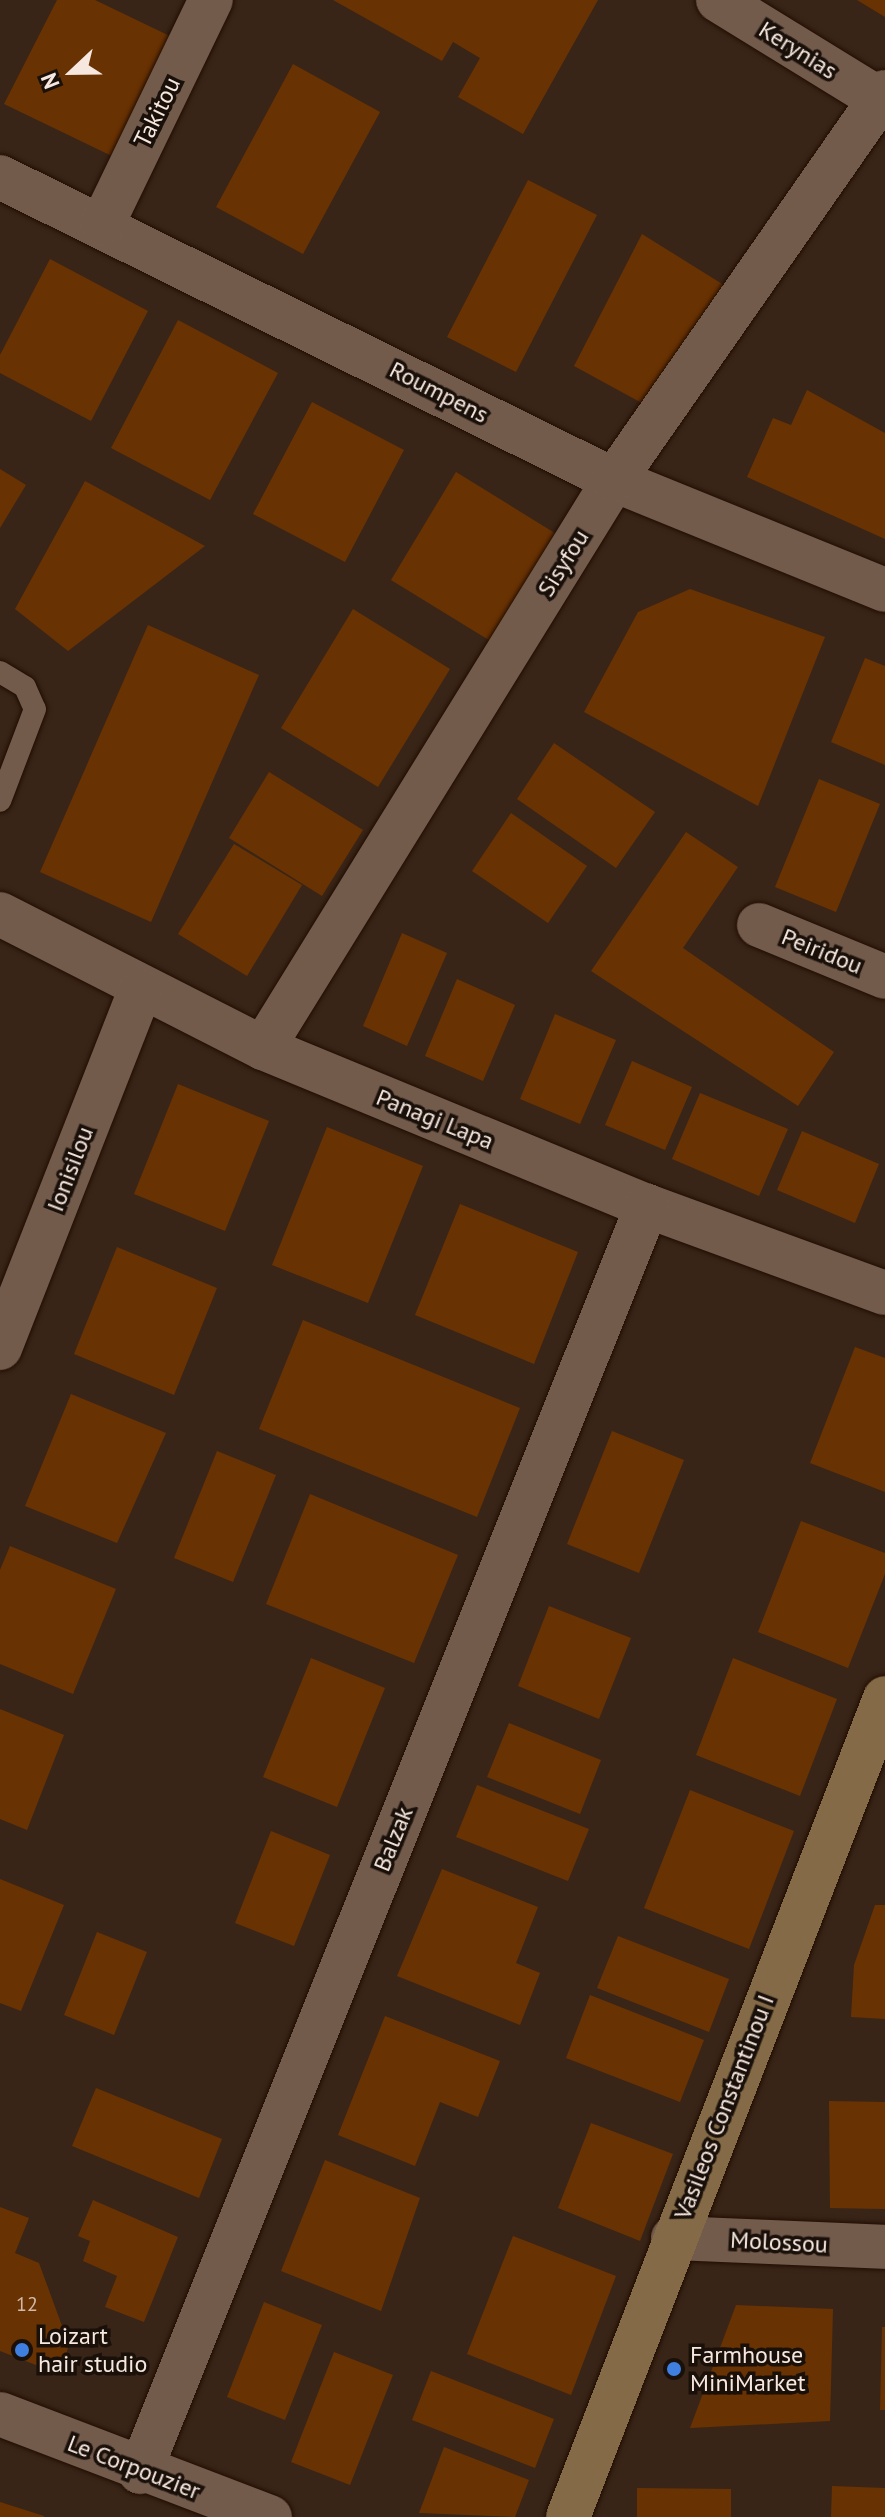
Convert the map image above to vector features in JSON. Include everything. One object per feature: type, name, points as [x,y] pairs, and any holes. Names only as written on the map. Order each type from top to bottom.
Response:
[{"type":"main road","name":"Vasileos Constantinou I","points":[[568,2517],[673,2238],[885,1698]]},
{"type":"street","name":"Takitou","points":[[103,223],[211,0]]},
{"type":"street","name":"Kerynias","points":[[718,0],[882,96]]},
{"type":"street","name":"Sisyfou","points":[[263,1048],[614,480],[882,96]]},
{"type":"street","name":"Roumpens","points":[[0,177],[103,223],[614,480],[885,590]]},
{"type":"street","name":"Panagi Lapa","points":[[0,914],[140,991],[263,1048],[647,1206],[885,1293]]},
{"type":"street","name":"Peiridou","points":[[759,925],[885,977]]},
{"type":"street","name":"Ionisilou","points":[[0,1348],[140,991]]},
{"type":"street","name":"Balzak","points":[[140,2472],[647,1206]]},
{"type":"street","name":"Molossou","points":[[673,2238],[885,2247]]},
{"type":"street","name":"Le Corpouzier","points":[[0,2414],[140,2472],[270,2517]]},
{"type":"lane","points":[[0,672],[25,687],[35,709],[0,801]]},
{"type":"building","points":[[57,0],[95,0],[176,39],[118,159],[4,104]]},
{"type":"building","points":[[333,0],[598,0],[523,134],[458,97],[480,58],[453,42],[442,61]]},
{"type":"building","points":[[857,0],[885,0],[885,17]]},
{"type":"building","points":[[293,64],[380,112],[303,254],[216,207]]},
{"type":"building","points":[[528,180],[597,215],[516,372],[447,337]]},
{"type":"building","points":[[642,234],[727,287],[651,408],[574,366]]},
{"type":"building","points":[[50,259],[148,311],[91,421],[0,373],[0,355]]},
{"type":"building","points":[[178,320],[278,373],[210,500],[111,448]]},
{"type":"building","points":[[807,390],[885,433],[885,539],[747,477],[773,418],[791,425]]},
{"type":"building","points":[[312,402],[404,450],[345,562],[253,514]]},
{"type":"building","points":[[0,469],[26,485],[0,528]]},
{"type":"building","points":[[456,472],[558,535],[492,642],[391,580]]},
{"type":"building","points":[[85,481],[205,546],[68,651],[15,609]]},
{"type":"building","points":[[690,589],[825,637],[758,806],[584,712],[638,612]]},
{"type":"building","points":[[353,609],[450,669],[378,787],[281,728]]},
{"type":"building","points":[[148,625],[259,675],[151,922],[40,872]]},
{"type":"building","points":[[865,658],[885,666],[885,765],[831,742]]},
{"type":"building","points":[[554,743],[655,812],[616,868],[517,799]]},
{"type":"building","points":[[269,772],[363,830],[322,896],[229,838]]},
{"type":"building","points":[[819,779],[880,804],[836,912],[775,887]]},
{"type":"building","points":[[511,813],[587,866],[548,923],[472,871]]},
{"type":"building","points":[[686,832],[738,867],[683,948],[834,1052],[798,1106],[591,971]]},
{"type":"building","points":[[234,844],[302,885],[247,976],[178,934]]},
{"type":"building","points":[[402,933],[447,953],[407,1046],[363,1026]]},
{"type":"building","points":[[457,979],[515,1005],[483,1081],[425,1056]]},
{"type":"building","points":[[555,1014],[616,1040],[580,1124],[520,1099]]},
{"type":"building","points":[[632,1061],[692,1087],[665,1150],[605,1125]]},
{"type":"building","points":[[178,1084],[269,1121],[225,1231],[134,1194]]},
{"type":"building","points":[[700,1093],[788,1129],[759,1196],[672,1159]]},
{"type":"building","points":[[327,1127],[423,1166],[368,1303],[272,1265]]},
{"type":"building","points":[[802,1131],[879,1164],[855,1223],[777,1190]]},
{"type":"building","points":[[460,1204],[578,1252],[534,1364],[415,1315]]},
{"type":"building","points":[[117,1247],[217,1288],[174,1395],[74,1354]]},
{"type":"building","points":[[303,1320],[520,1408],[477,1517],[259,1429]]},
{"type":"building","points":[[855,1347],[885,1358],[885,1492],[810,1463]]},
{"type":"building","points":[[71,1394],[166,1433],[117,1543],[25,1506]]},
{"type":"building","points":[[612,1431],[684,1460],[639,1573],[567,1544]]},
{"type":"building","points":[[217,1451],[276,1475],[233,1582],[174,1558]]},
{"type":"building","points":[[310,1494],[458,1555],[414,1663],[266,1604]]},
{"type":"building","points":[[801,1521],[885,1553],[885,1574],[848,1668],[758,1632]]},
{"type":"building","points":[[10,1546],[116,1589],[73,1694],[0,1664],[0,1570]]},
{"type":"building","points":[[549,1606],[631,1638],[599,1719],[518,1686]]},
{"type":"building","points":[[311,1658],[385,1688],[337,1807],[263,1777]]},
{"type":"building","points":[[733,1658],[837,1699],[800,1796],[696,1755]]},
{"type":"building","points":[[0,1709],[64,1735],[27,1830],[0,1819]]},
{"type":"building","points":[[509,1723],[601,1760],[580,1814],[487,1777]]},
{"type":"building","points":[[477,1785],[589,1829],[568,1881],[456,1837]]},
{"type":"building","points":[[690,1790],[794,1831],[749,1949],[644,1908]]},
{"type":"building","points":[[271,1831],[330,1855],[294,1946],[235,1923]]},
{"type":"building","points":[[442,1869],[538,1907],[516,1963],[540,1973],[520,2025],[397,1976]]},
{"type":"building","points":[[0,1879],[64,1905],[21,2011],[0,2003]]},
{"type":"building","points":[[875,1905],[885,1905],[885,2019],[851,2017],[854,1965]]},
{"type":"building","points":[[97,1932],[147,1952],[114,2035],[64,2015]]},
{"type":"building","points":[[618,1936],[729,1979],[709,2032],[597,1988]]},
{"type":"building","points":[[590,1995],[704,2040],[680,2102],[566,2058]]},
{"type":"building","points":[[385,2016],[500,2061],[478,2117],[440,2102],[415,2166],[338,2135]]},
{"type":"building","points":[[96,2088],[222,2139],[199,2198],[72,2146]]},
{"type":"building","points":[[829,2101],[885,2102],[885,2209],[830,2208]]},
{"type":"building","points":[[591,2123],[673,2154],[640,2241],[558,2208]]},
{"type":"building","points":[[325,2160],[420,2198],[381,2311],[281,2271]]},
{"type":"building","points":[[93,2200],[178,2237],[144,2322],[105,2307],[117,2276],[83,2261],[90,2241],[78,2236]]},
{"type":"building","points":[[0,2207],[29,2218],[15,2253],[39,2263],[69,2345],[59,2374],[0,2351]]},
{"type":"building","points":[[513,2236],[616,2276],[571,2395],[467,2354]]},
{"type":"building","points":[[264,2302],[322,2325],[285,2420],[227,2397]]},
{"type":"building","points":[[736,2305],[833,2309],[830,2421],[690,2428]]},
{"type":"building","points":[[882,2327],[885,2327],[885,2410],[880,2410]]},
{"type":"building","points":[[334,2352],[393,2375],[350,2485],[291,2462]]},
{"type":"building","points":[[431,2371],[554,2419],[535,2468],[412,2420]]},
{"type":"building","points":[[444,2447],[529,2480],[515,2517],[419,2513]]},
{"type":"building","points":[[832,2486],[885,2488],[885,2517],[831,2517]]},
{"type":"building","points":[[637,2488],[731,2489],[731,2517],[637,2517]]},
{"type":"building","points":[[0,2502],[44,2516],[44,2517],[0,2517]]},
{"type":"place","name":"Loizart hair studio","points":[[22,2350]]},
{"type":"place","name":"Farmhouse MiniMarket","points":[[674,2369]]}]
